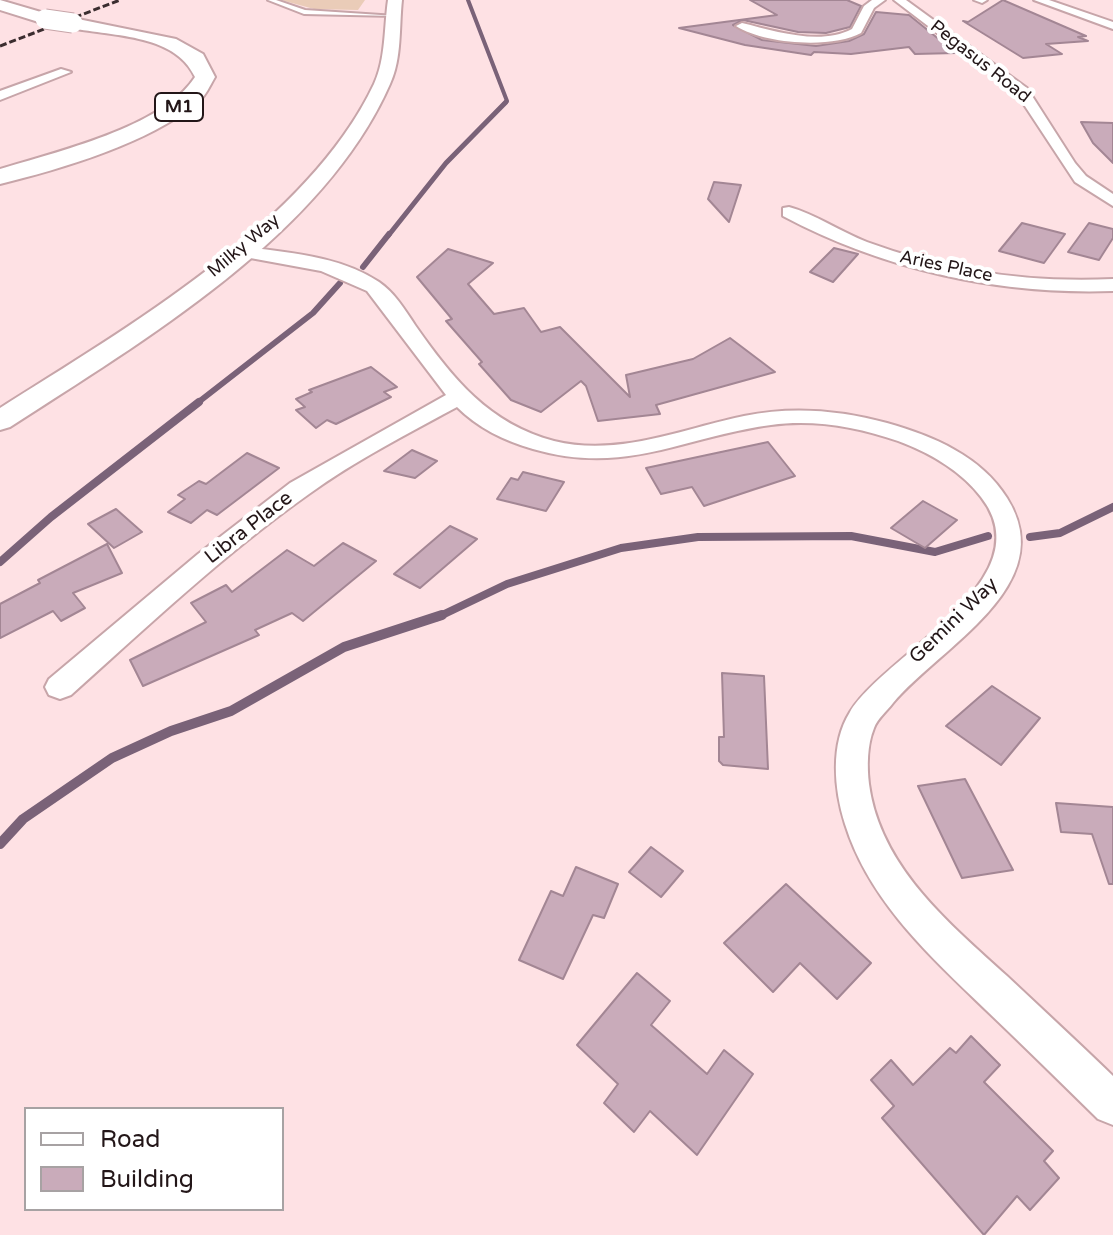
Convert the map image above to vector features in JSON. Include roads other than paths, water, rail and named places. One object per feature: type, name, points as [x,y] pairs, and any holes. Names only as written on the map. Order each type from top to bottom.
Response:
[{"type":"highway","name":"M1","points":[[0,5],[45,19],[166,42],[184,50],[203,66],[206,74],[202,87],[182,106],[137,128],[0,177]]},
{"type":"street","points":[[742,26],[801,37],[840,38],[857,31],[869,6],[880,0]]},
{"type":"street","name":"Pegasus Road","points":[[899,0],[1022,91],[1037,107],[1065,164],[1077,179],[1113,201]]},
{"type":"street","points":[[1039,0],[1113,26]]},
{"type":"street","name":"Milky Way","points":[[0,421],[131,336],[240,251],[322,174],[369,110],[385,74],[394,8]]},
{"type":"street","points":[[0,96],[65,72]]},
{"type":"street","name":"Aries Place","points":[[789,212],[824,232],[921,265],[1048,285],[1113,285]]},
{"type":"street","name":"Gemini Way","points":[[240,251],[322,266],[374,287],[457,398],[489,424],[519,438],[560,450],[597,455],[631,453],[772,418],[839,420],[903,435],[925,444],[946,454],[982,482],[998,502],[1007,524],[1010,550],[1002,575],[969,611],[894,678],[860,721],[852,770],[860,821],[884,871],[942,941],[1113,1104]]},
{"type":"street","name":"Libra Place","points":[[60,687],[193,571],[300,489],[356,452],[457,398]]},
{"type":"lane","points":[[271,0],[304,12],[394,8]]},
{"type":"waterway","points":[[468,0],[506,102]]},
{"type":"waterway","points":[[388,236],[446,163],[506,102]]},
{"type":"waterway","points":[[363,267],[389,234]]},
{"type":"waterway","points":[[196,404],[313,313],[340,283]]},
{"type":"waterway","points":[[0,562],[51,517],[199,402]]},
{"type":"waterway","points":[[1030,537],[1060,533],[1113,507]]},
{"type":"waterway","points":[[438,617],[507,584],[621,548],[698,537],[851,536],[935,552],[988,536]]},
{"type":"waterway","points":[[0,844],[23,819],[112,758],[171,731],[231,711],[344,647],[442,615]]},
{"type":"railway","points":[[0,46],[120,0]]}]
